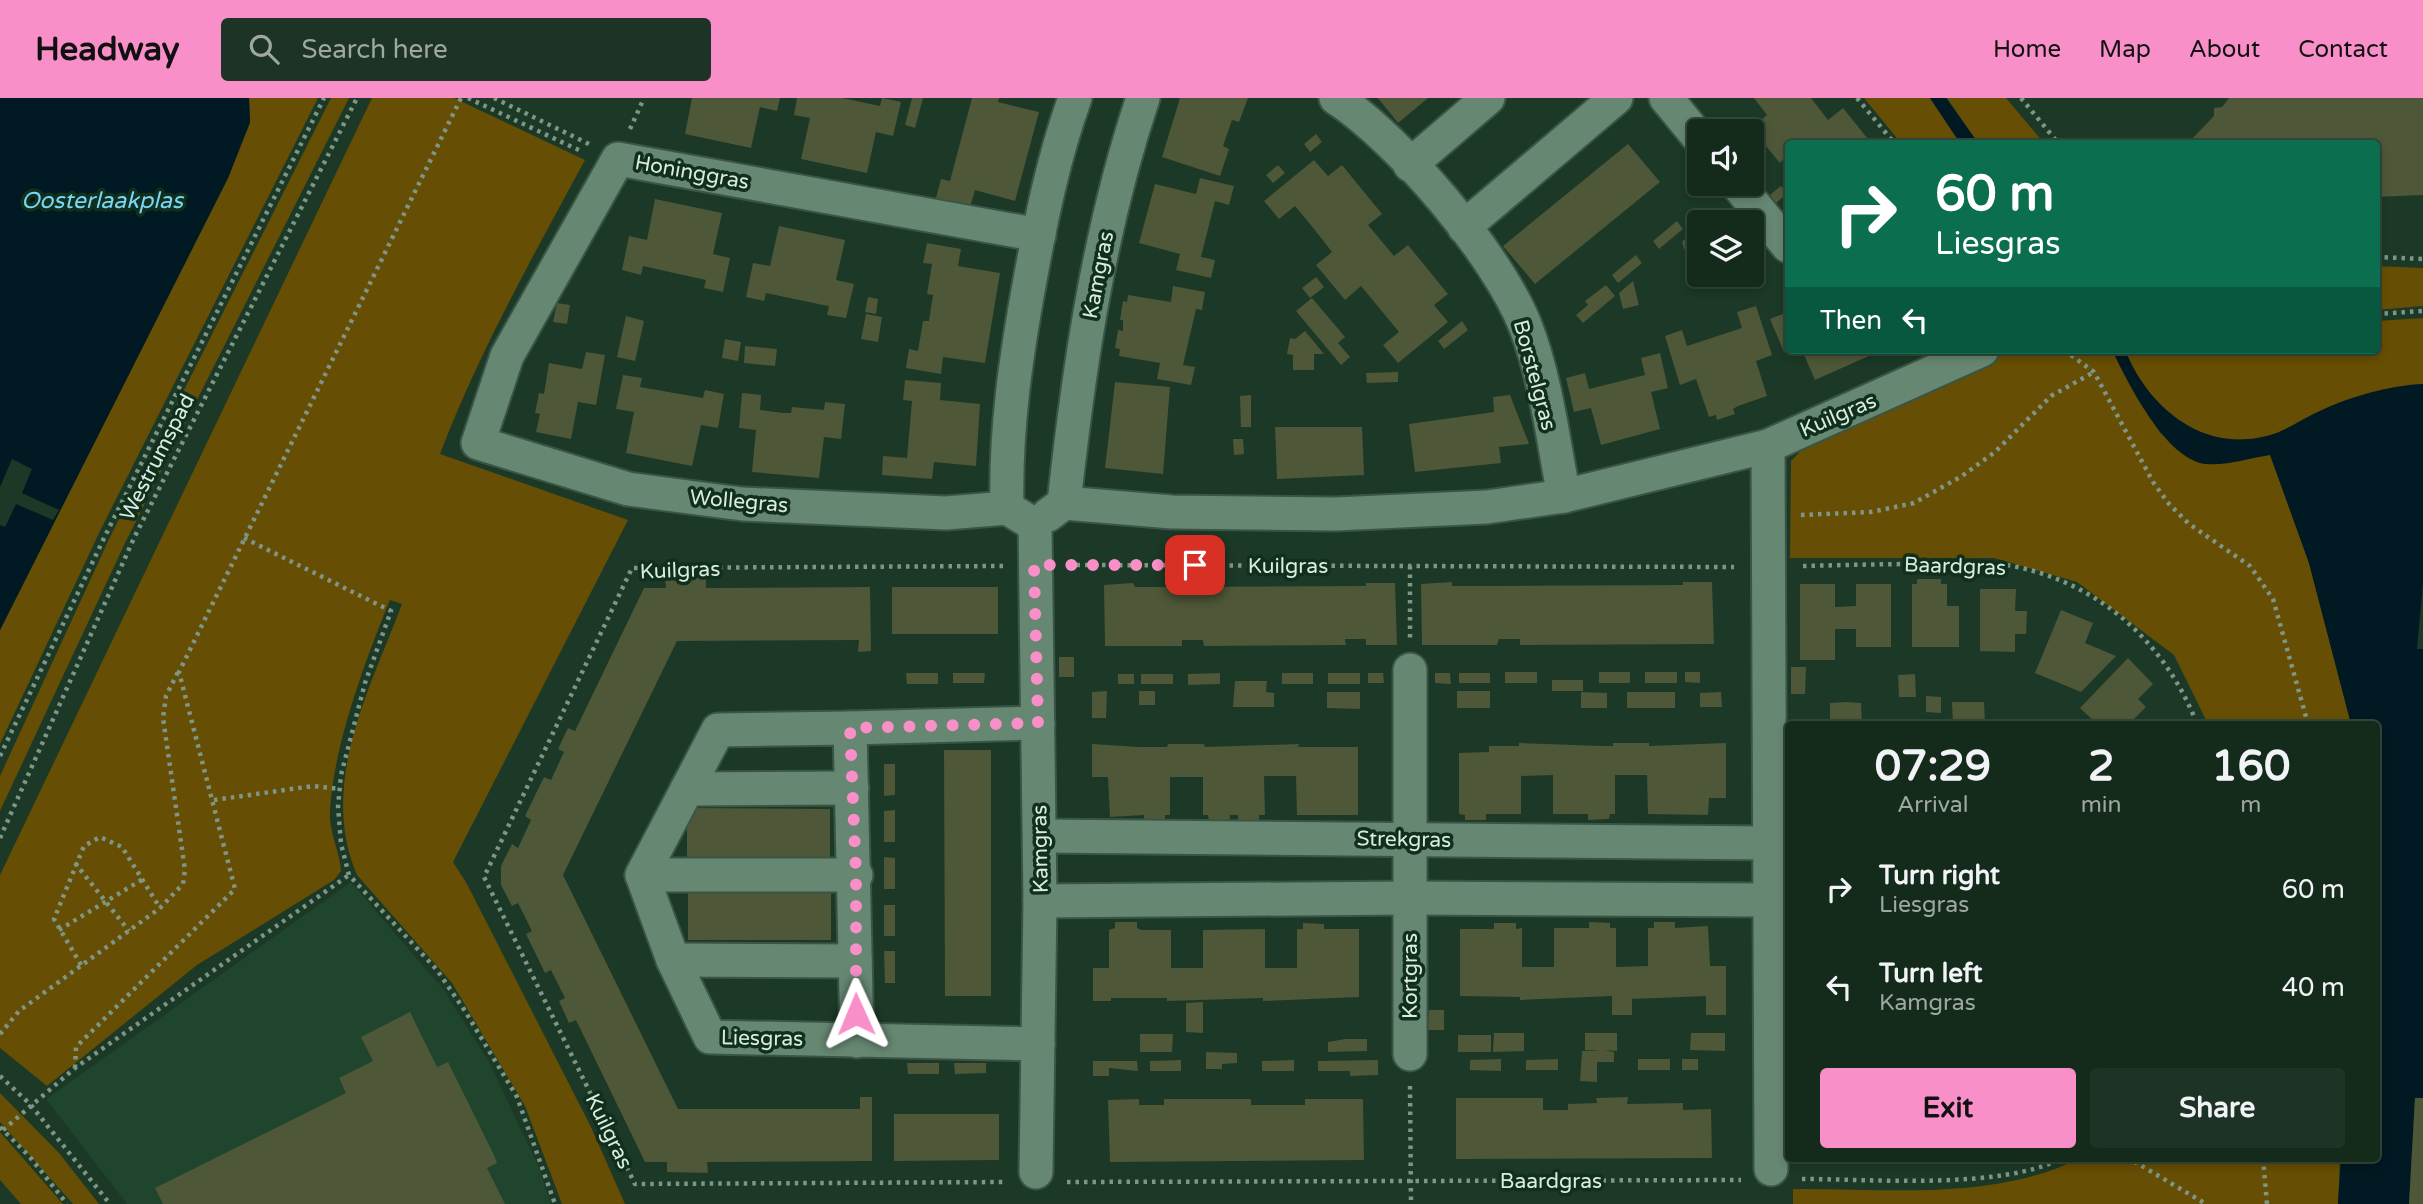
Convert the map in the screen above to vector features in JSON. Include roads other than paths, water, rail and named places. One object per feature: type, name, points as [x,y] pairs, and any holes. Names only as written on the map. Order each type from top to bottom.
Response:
[{"type":"street","name":"Kamgras","points":[[1036,1179],[1040,836],[1034,565],[1006,454],[1013,375],[1038,235],[1075,98]]},
{"type":"street","name":"Kamgras","points":[[1064,503],[1091,299],[1114,197],[1143,98]]},
{"type":"street","name":"Borstelgras","points":[[1336,98],[1380,130],[1464,227],[1499,275],[1525,325],[1544,396],[1564,496]]},
{"type":"street","points":[[1410,165],[1488,98]]},
{"type":"street","points":[[1464,227],[1616,98]]},
{"type":"street","points":[[1666,98],[1687,123]]},
{"type":"street","name":"Honinggras","points":[[478,443],[507,356],[618,159],[1038,235]]},
{"type":"street","points":[[1747,196],[1785,242]]},
{"type":"street","name":"Kuilgras","points":[[1064,503],[1172,512],[1336,514],[1487,507],[1564,496],[1768,446],[1973,354]]},
{"type":"street","name":"Wollegras","points":[[478,443],[628,489],[743,504],[1021,517]]},
{"type":"street","points":[[1768,446],[1768,567],[1779,751],[1769,842],[1769,900],[1779,993],[1772,1176]]},
{"type":"street","points":[[1021,517],[1064,503]]},
{"type":"street","points":[[1409,898],[1410,670]]},
{"type":"street","points":[[856,875],[642,875],[718,730],[1038,723]]},
{"type":"street","points":[[850,728],[856,875],[857,1041]]},
{"type":"street","points":[[687,789],[852,788]]},
{"type":"street","name":"Strekgras","points":[[1040,836],[1769,842]]},
{"type":"street","name":"Liesgras","points":[[642,875],[673,960],[710,1037],[1038,1044]]},
{"type":"street","points":[[1040,901],[1409,898],[1769,900]]},
{"type":"street","name":"Kortgras","points":[[1409,898],[1410,1054]]},
{"type":"street","points":[[673,960],[855,961]]},
{"type":"water","name":"Oosterlaakplas","points":[[0,98],[249,98],[250,122],[228,178],[0,630]]},
{"type":"water","points":[[1930,98],[1946,98],[1976,140],[1958,140]]},
{"type":"water","points":[[2114,354],[2127,354],[2148,390],[2180,421],[2221,438],[2243,440],[2280,431],[2357,396],[2383,389],[2423,384],[2423,582],[2417,649],[2423,649],[2423,1098],[2415,1098],[2409,1204],[2338,1204],[2341,1162],[2380,1162],[2380,721],[2350,721],[2309,563],[2270,455],[2214,464],[2191,459],[2163,435]]}]
